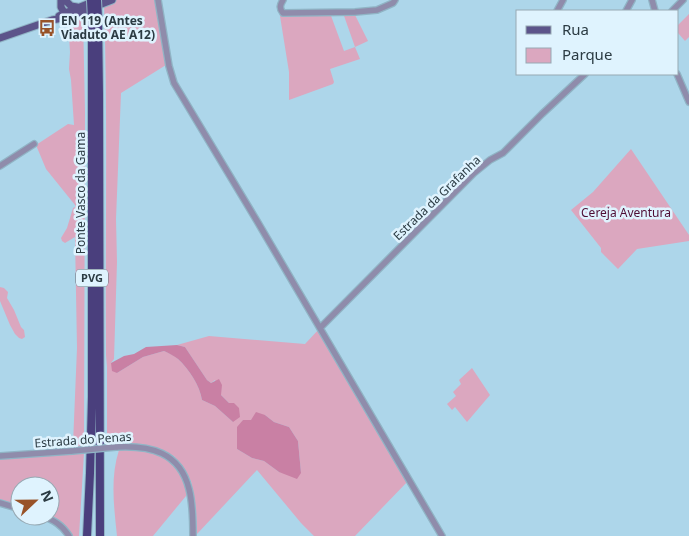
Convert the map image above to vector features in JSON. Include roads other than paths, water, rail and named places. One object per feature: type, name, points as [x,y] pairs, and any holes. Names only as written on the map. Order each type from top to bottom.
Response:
[{"type":"highway","name":"Ponte Vasco da Gama","points":[[91,0],[95,19],[99,103],[101,536]]},
{"type":"highway","name":"Ponte Vasco da Gama","points":[[87,536],[91,464],[95,19],[98,0]]},
{"type":"main road","points":[[61,0],[61,7],[65,15]]},
{"type":"main road","points":[[65,0],[65,15]]},
{"type":"main road","points":[[65,0],[71,6],[83,6]]},
{"type":"main road","points":[[65,15],[98,0]]},
{"type":"main road","points":[[0,38],[112,0]]},
{"type":"street","points":[[160,0],[169,66],[174,83],[442,536]]},
{"type":"street","points":[[283,0],[280,6],[282,13],[377,10],[396,0]]},
{"type":"street","points":[[673,10],[683,0]]},
{"type":"street","name":"Estrada da Grafanha","points":[[320,328],[482,166],[503,153],[583,75]]},
{"type":"street","points":[[677,75],[689,102]]},
{"type":"street","points":[[0,166],[34,144]]},
{"type":"street","name":"Estrada do Penas","points":[[0,456],[131,446],[151,449],[167,456],[184,474],[189,489],[193,536]]},
{"type":"street","points":[[60,525],[69,536]]},
{"type":"place","name":"EN 119 (Antes Viaduto AE A12)","points":[[47,28]]},
{"type":"park label","name":"Cereja Aventura","points":[[626,213]]}]
